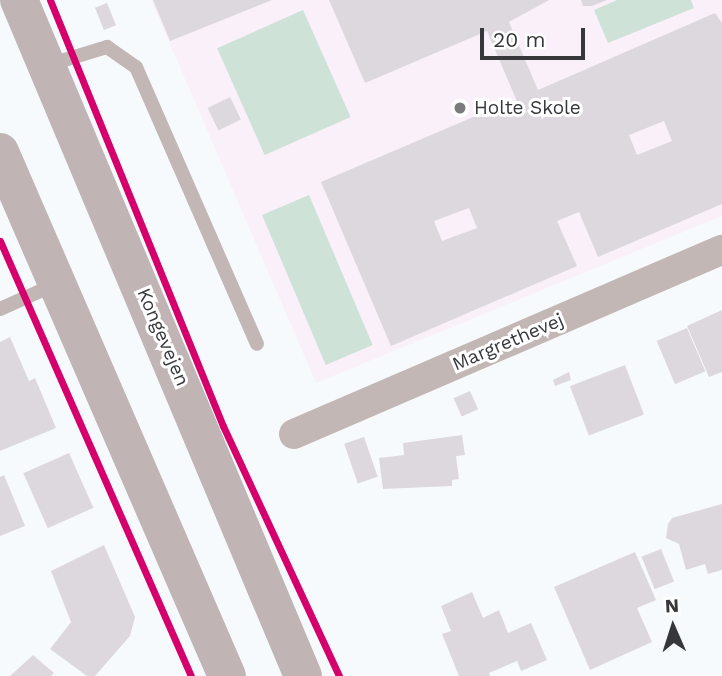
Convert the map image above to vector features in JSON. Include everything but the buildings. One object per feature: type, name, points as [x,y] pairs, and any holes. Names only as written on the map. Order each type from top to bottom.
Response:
[{"type":"main road","name":"Kongevejen","points":[[19,0],[303,676]]},
{"type":"main road","points":[[0,152],[222,674]]},
{"type":"street","name":"Margrethevej","points":[[294,435],[722,250]]},
{"type":"lane","points":[[47,65],[107,47],[136,67],[257,344]]},
{"type":"lane","points":[[0,309],[57,284]]},
{"type":"shaded area","name":"Holte Skole","points":[[151,0],[722,0],[722,216],[316,383]]},
{"type":"green space","points":[[617,0],[691,0],[694,8],[608,43],[594,10]]},
{"type":"green space","points":[[303,10],[351,117],[265,155],[217,48]]},
{"type":"green space","points":[[309,195],[373,345],[326,365],[262,215]]},
{"type":"cycle path","points":[[50,0],[223,426],[339,676]]},
{"type":"cycle path","points":[[0,241],[191,676]]},
{"type":"place","name":"Holte Skole","points":[[460,108]]}]
